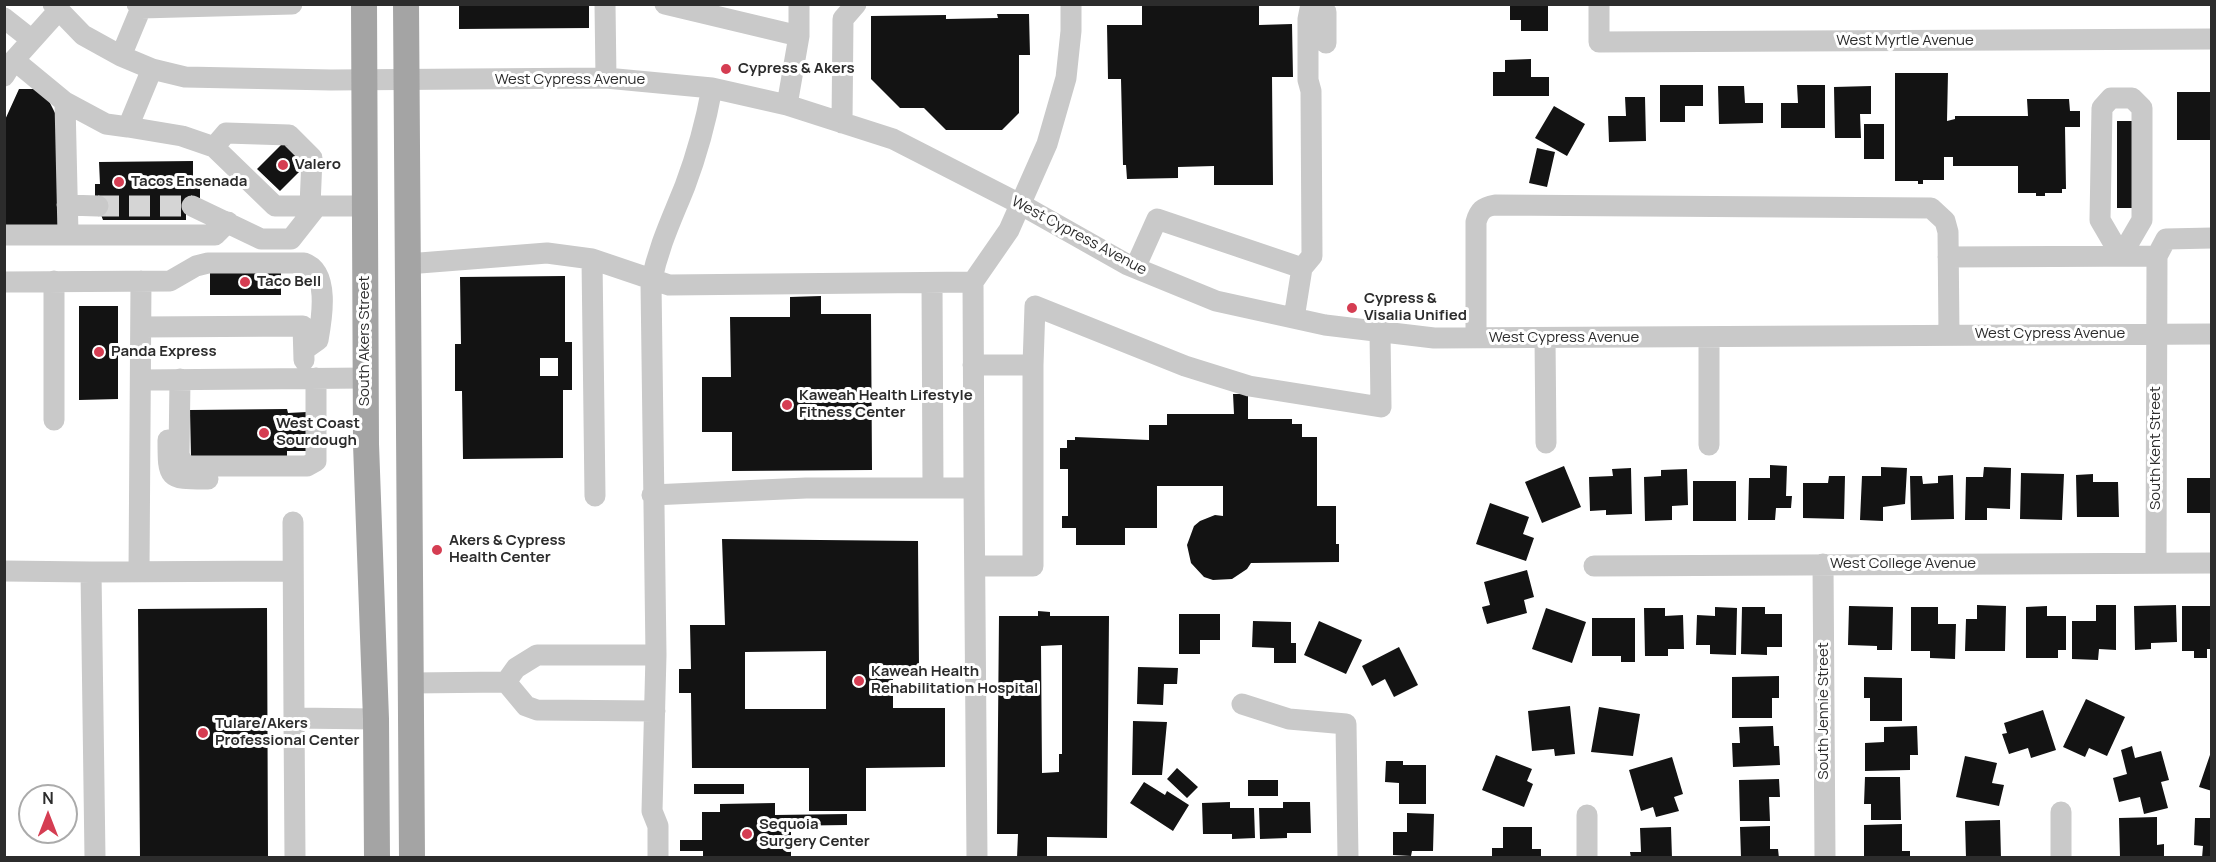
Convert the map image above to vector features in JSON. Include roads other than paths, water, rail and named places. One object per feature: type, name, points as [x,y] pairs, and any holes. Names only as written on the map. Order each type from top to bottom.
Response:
[{"type":"main road","name":"South Akers Street","points":[[364,4],[365,378],[376,719],[377,858]]},
{"type":"main road","points":[[406,4],[412,858]]},
{"type":"main road","points":[[376,719],[391,735],[394,745],[396,858]]},
{"type":"street","points":[[121,56],[139,6],[292,4]]},
{"type":"street","points":[[605,4],[606,78]]},
{"type":"street","points":[[665,4],[799,36]]},
{"type":"street","points":[[787,105],[799,36],[799,4]]},
{"type":"street","points":[[842,123],[843,19],[856,4]]},
{"type":"street","points":[[977,858],[973,282],[1009,230],[1059,109],[1068,66],[1071,4]]},
{"type":"street","name":"West Myrtle Avenue","points":[[1599,4],[1599,42],[2211,39]]},
{"type":"street","points":[[18,56],[56,8]]},
{"type":"street","name":"West Cypress Avenue","points":[[56,8],[83,35],[121,56],[152,69],[200,79],[406,81],[606,78],[712,88],[787,105],[893,139],[1020,204],[1135,268],[1216,301],[1294,318],[1380,332],[1434,339],[2211,334]]},
{"type":"street","points":[[1294,318],[1302,268],[1312,256],[1311,91],[1308,80],[1308,19],[1311,8],[1326,12],[1326,43]]},
{"type":"street","points":[[5,17],[18,56]]},
{"type":"street","points":[[4,36],[18,56],[65,102],[106,124],[182,136],[214,147],[275,206],[364,206]]},
{"type":"street","points":[[128,128],[152,69]]},
{"type":"street","points":[[658,858],[658,826],[652,811],[656,655],[652,495],[652,279],[658,249],[701,139],[712,88]]},
{"type":"street","points":[[2111,98],[2133,98],[2142,108],[2142,220],[2121,256],[2100,220],[2102,108],[2111,98]]},
{"type":"street","points":[[65,102],[68,234]]},
{"type":"street","points":[[214,147],[226,133],[289,135],[312,158],[314,206],[291,239],[261,239],[192,206],[216,205],[263,228],[284,229],[314,206]]},
{"type":"street","points":[[67,205],[98,206]]},
{"type":"street","points":[[1476,338],[1476,222],[1478,213],[1485,207],[1931,208],[1945,221],[1949,335]]},
{"type":"street","points":[[1135,268],[1157,219],[1302,268]]},
{"type":"street","points":[[1948,257],[2157,256],[2166,239],[2205,238],[2211,220]]},
{"type":"street","points":[[4,235],[215,235],[228,222]]},
{"type":"street","points":[[407,264],[547,254],[592,259],[678,285],[973,282]]},
{"type":"street","name":"South Kent Street","points":[[2156,563],[2157,256]]},
{"type":"street","points":[[592,259],[595,496]]},
{"type":"street","points":[[4,282],[170,280],[196,266],[208,263],[304,263],[313,266],[320,278],[321,325],[318,340],[304,350]]},
{"type":"street","points":[[54,281],[54,420]]},
{"type":"street","points":[[139,572],[141,281]]},
{"type":"street","points":[[932,283],[933,488]]},
{"type":"street","points":[[975,566],[1033,566],[1035,306],[1185,366],[1249,386],[1381,407],[1380,332]]},
{"type":"street","points":[[142,327],[303,326],[304,350],[310,378],[316,461],[314,473],[307,478],[181,479],[173,476],[168,470],[173,379]]},
{"type":"street","points":[[1709,337],[1709,445]]},
{"type":"street","points":[[1545,338],[1546,443]]},
{"type":"street","points":[[973,365],[1033,365]]},
{"type":"street","points":[[142,380],[365,378]]},
{"type":"street","points":[[652,495],[806,488],[974,488]]},
{"type":"street","points":[[294,522],[295,858]]},
{"type":"street","name":"West College Avenue","points":[[1594,567],[2211,563]]},
{"type":"street","name":"South Jennie Street","points":[[1823,564],[1825,858]]},
{"type":"street","points":[[4,571],[294,571]]},
{"type":"street","points":[[92,572],[95,858]]},
{"type":"street","points":[[506,682],[516,668],[537,655],[656,655]]},
{"type":"street","points":[[411,683],[506,682]]},
{"type":"street","points":[[506,682],[526,706],[537,710],[655,711]]},
{"type":"street","points":[[1242,704],[1289,719],[1346,724],[1348,858]]},
{"type":"street","points":[[294,718],[376,719]]},
{"type":"street","points":[[2061,812],[2061,858]]},
{"type":"street","points":[[1587,815],[1587,858]]},
{"type":"tunnel","points":[[98,206],[192,206]]},
{"type":"place","name":"Cypress & Akers","points":[[726,69]]},
{"type":"place","name":"Valero","points":[[283,165]]},
{"type":"place","name":"Tacos Ensenada","points":[[119,182]]},
{"type":"place","name":"Taco Bell","points":[[245,282]]},
{"type":"place","name":"Cypress & Visalia Unified","points":[[1352,308]]},
{"type":"place","name":"Panda Express","points":[[99,352]]},
{"type":"place","name":"Kaweah Health Lifestyle Fitness Center","points":[[787,405]]},
{"type":"place","name":"West Coast Sourdough","points":[[264,433]]},
{"type":"place","name":"Akers & Cypress Health Center","points":[[437,550]]},
{"type":"place","name":"Kaweah Health Rehabilitation Hospital","points":[[859,681]]},
{"type":"place","name":"Tulare/Akers Professional Center","points":[[203,733]]},
{"type":"place","name":"Sequoia Surgery Center","points":[[747,834]]}]
